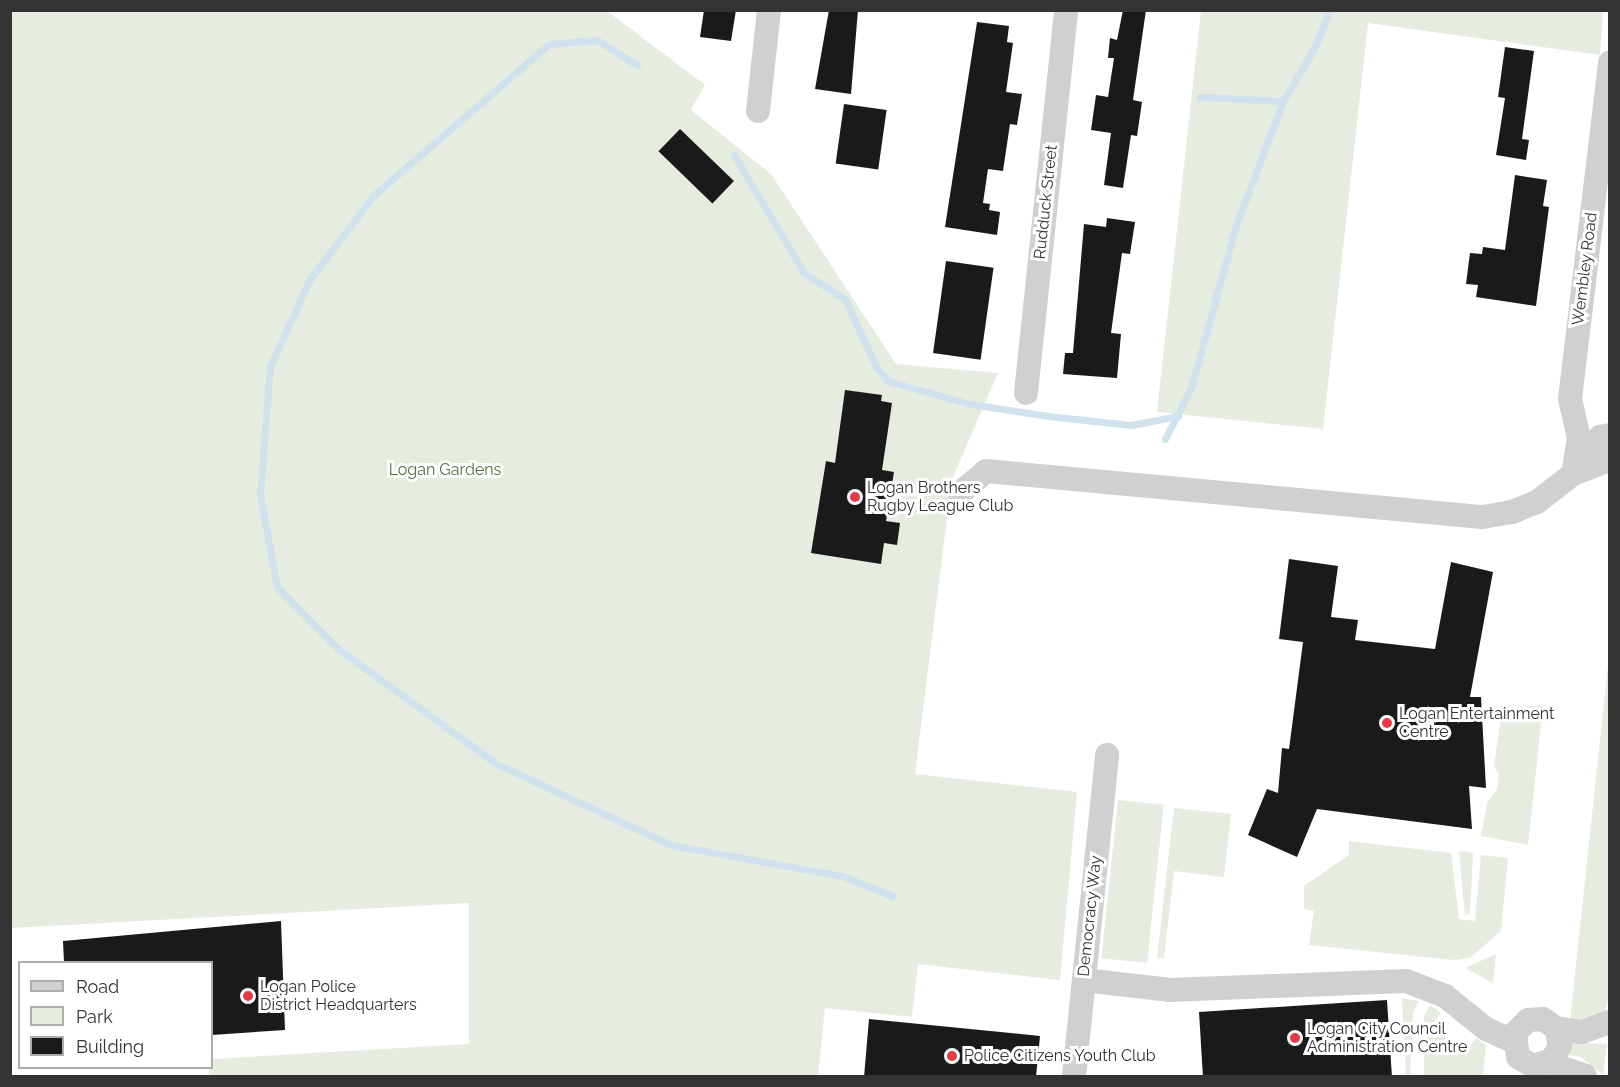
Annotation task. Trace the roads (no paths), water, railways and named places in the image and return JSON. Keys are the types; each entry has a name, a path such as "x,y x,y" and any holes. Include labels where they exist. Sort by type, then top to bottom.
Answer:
{"street":[{"path":"758,111 769,10"},
{"name":"Rudduck Street","path":"1026,393 1066,10"},
{"name":"Wembley Road","path":"1596,468 1579,438 1570,399 1610,62"},
{"path":"960,493 986,471 1483,517 1512,512 1537,502 1596,468 1606,434"},
{"name":"Democracy Way","path":"1074,1077 1107,755"},
{"path":"1084,980 1170,990 1406,981 1445,996 1486,1029 1513,1041"},
{"path":"1585,1077 1548,1064 1525,1063 1518,1057 1513,1041 1521,1025 1528,1020 1543,1019 1556,1028 1582,1032 1610,1022"},
{"path":"1548,1064 1560,1046 1556,1028"}],"waterway":[{"path":"1165,439 1192,385 1236,225 1283,101 1316,45 1329,10"},
{"path":"637,65 597,40 549,44 373,196 310,279 270,366 260,495 277,587 337,648 495,763 671,845 842,876 892,896"},
{"path":"1200,97 1283,101"},
{"path":"734,155 804,273 845,299 876,367 888,381 970,404 1048,416 1131,425 1178,416"}],"place":[{"name":"Logan Brothers Rugby League Club","path":"855,497"},
{"name":"Logan Entertainment Centre","path":"1387,723"},
{"name":"Logan Police District Headquarters","path":"248,996"},
{"name":"Logan City Council Administration Centre","path":"1295,1038"},
{"name":"Police Citizens Youth Club","path":"952,1056"}],"park label":[{"name":"Logan Gardens","path":"445,470"}]}
